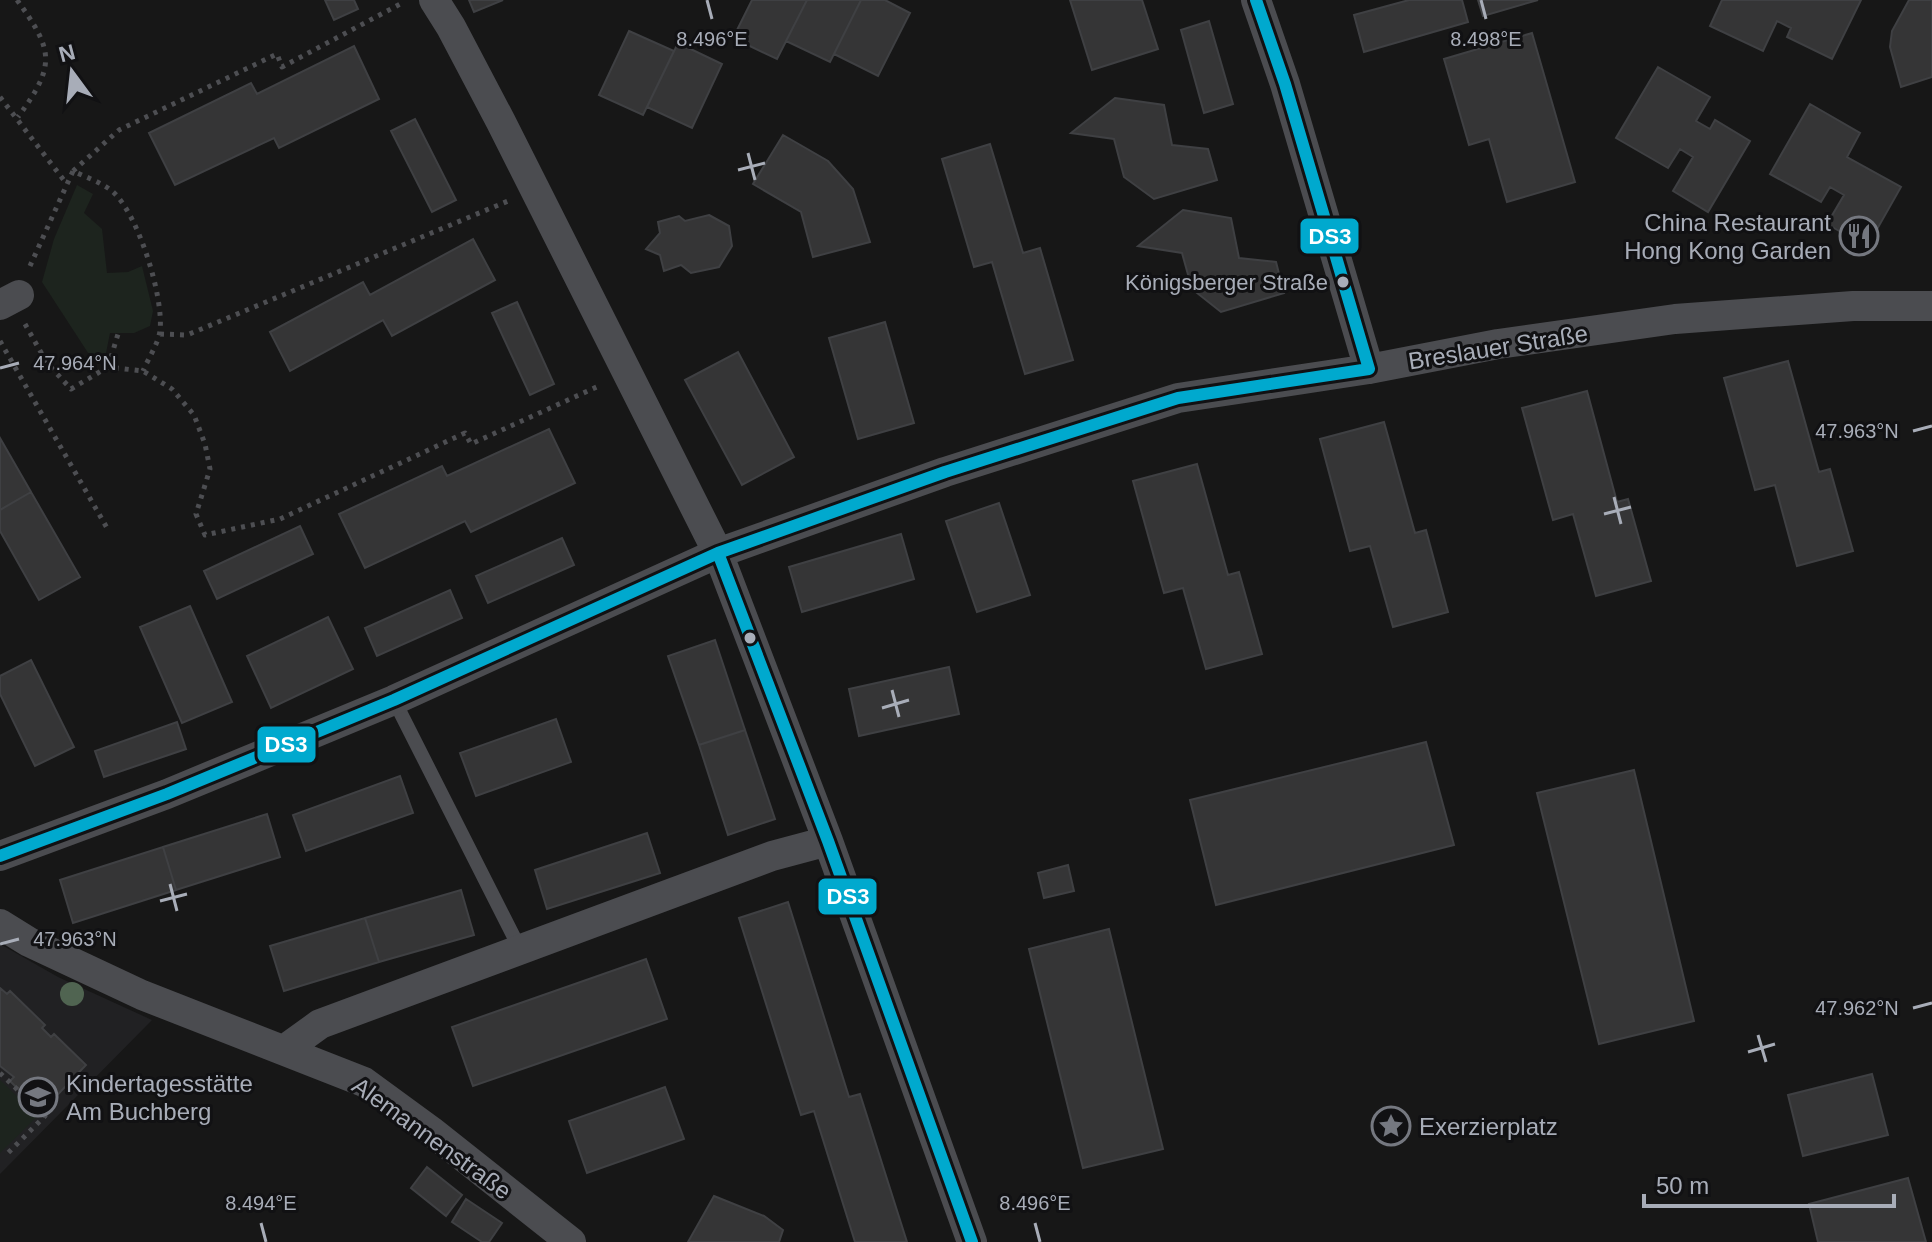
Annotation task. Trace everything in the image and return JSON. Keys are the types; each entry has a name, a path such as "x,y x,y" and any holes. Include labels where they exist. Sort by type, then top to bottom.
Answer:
{"street":[{"path":"434,0 535,190 718,553 828,841 972,1242"},
{"path":"1256,0 1285,84 1369,369"},
{"name":"Breslauer Straße","path":"0,856 167,794 394,700 718,553 945,472 1178,398 1369,369 1498,344 1675,319 1853,306 1932,306"},
{"path":"284,1050 320,1024 772,856 828,841"},
{"name":"Alemannenstraße","path":"0,924 29,942 142,995 364,1082 571,1242"}],"lane":[{"path":"394,700 520,949"}],"path":[{"path":"17,0 39,31 47,62 35,94 18,117"},
{"path":"408,0 282,67 277,54 119,130 73,171 10,300 47,363 71,389 108,367 143,371 172,389 194,415 210,469 196,514 205,535 280,519 465,433 471,444 627,373"},
{"path":"0,97 67,184"},
{"path":"73,171 113,192 129,215 155,278 160,334 143,371"},
{"path":"160,334 187,335 535,190"},
{"path":"108,367 118,334"},
{"path":"0,341 107,528"},
{"path":"0,1073 45,1116 6,1155"}],"shaded area":[{"path":"77,185 93,194 84,213 102,229 107,273 128,272 142,266 153,311 150,326 134,333 110,333 105,358 94,362 42,282 54,239"},
{"name":"Kindertagesstätte Am Buchberg","path":"0,944 58,977 152,1020 0,1174"},
{"path":"0,1080 38,1116 0,1153"}],"building":[{"path":"325,0 354,0 358,9 334,20"},
{"path":"469,0 503,0 474,12"},
{"path":"752,0 807,0 777,59 733,38"},
{"path":"807,0 861,0 830,62 786,41"},
{"path":"861,0 885,0 910,13 878,76 834,54"},
{"path":"1070,0 1142,0 1158,49 1092,70"},
{"path":"1409,0 1462,0 1468,22 1364,52 1354,15"},
{"path":"1478,0 1538,0 1483,16"},
{"path":"1722,0 1861,0 1832,59 1787,37 1791,28 1777,21 1763,51 1710,26"},
{"path":"1909,0 1932,0 1932,77 1901,87 1890,47 1892,31"},
{"path":"1209,21 1233,104 1204,113 1181,30"},
{"path":"629,31 674,51 643,115 599,95"},
{"path":"1532,33 1575,182 1507,202 1489,139 1469,145 1444,59"},
{"path":"678,43 722,64 692,128 647,107"},
{"path":"354,46 379,99 279,148 274,138 175,185 149,133 251,83 257,94"},
{"path":"1658,67 1710,97 1696,121 1710,129 1715,120 1750,141 1708,212 1673,191 1693,157 1680,149 1668,168 1616,138"},
{"path":"1115,98 1164,105 1172,145 1208,149 1217,180 1154,199 1124,177 1114,139 1071,133"},
{"path":"1810,104 1860,133 1847,157 1901,187 1867,247 1827,224 1844,195 1830,187 1821,202 1770,174"},
{"path":"415,119 456,200 432,212 391,131"},
{"path":"783,135 828,161 853,189 870,242 813,257 801,212 753,184"},
{"path":"990,144 1023,253 1040,248 1073,360 1025,374 992,262 974,267 942,159"},
{"path":"1183,210 1231,218 1239,258 1276,262 1284,293 1221,312 1192,289 1182,253 1138,246"},
{"path":"709,215 729,226 732,246 719,267 691,273 681,265 664,271 660,255 646,249 660,233 658,222 679,216 685,221"},
{"path":"473,239 495,280 392,336 383,320 290,371 270,332 363,282 370,295"},
{"path":"517,302 554,384 530,395 492,313"},
{"path":"885,322 914,423 858,439 829,338"},
{"path":"738,352 794,457 742,485 685,380"},
{"path":"1788,361 1819,472 1830,469 1853,551 1797,566 1775,485 1755,490 1724,378"},
{"path":"1587,391 1617,502 1628,499 1651,581 1596,596 1573,514 1553,520 1522,408"},
{"path":"1384,422 1415,533 1426,530 1448,612 1393,627 1370,546 1350,551 1320,439"},
{"path":"549,429 575,483 471,532 465,521 365,568 339,514 442,466 447,476"},
{"path":"0,438 31,492 0,510"},
{"path":"1197,464 1228,575 1239,572 1262,654 1206,669 1183,588 1164,593 1133,481"},
{"path":"31,492 80,577 39,600 0,531 0,510"},
{"path":"999,503 1030,595 977,612 946,521"},
{"path":"300,526 313,554 217,599 204,571"},
{"path":"901,534 914,579 802,612 789,567"},
{"path":"562,538 574,565 488,603 476,576"},
{"path":"450,590 462,618 377,656 365,628"},
{"path":"190,606 232,702 182,723 140,627"},
{"path":"328,617 353,669 271,708 247,656"},
{"path":"715,640 745,730 699,745 668,656"},
{"path":"31,660 74,747 35,766 0,694 0,676"},
{"path":"949,667 959,714 859,736 849,689"},
{"path":"556,719 571,762 476,796 460,753"},
{"path":"177,722 186,749 104,777 95,751"},
{"path":"745,730 775,819 728,835 699,745"},
{"path":"1426,742 1454,845 1216,905 1190,800"},
{"path":"1634,770 1694,1021 1599,1044 1537,793"},
{"path":"400,776 413,813 306,851 293,815"},
{"path":"267,814 280,857 176,890 163,847"},
{"path":"647,833 660,873 547,909 535,870"},
{"path":"163,847 176,890 73,923 60,880"},
{"path":"1068,865 1074,891 1044,898 1038,873"},
{"path":"461,890 474,935 379,962 365,918"},
{"path":"788,902 849,1097 860,1094 907,1242 855,1242 814,1111 801,1115 739,918"},
{"path":"365,918 379,962 284,991 270,946"},
{"path":"1109,929 1163,1149 1083,1168 1029,949"},
{"path":"646,959 667,1019 473,1086 452,1027"},
{"path":"0,988 7,994 10,991 45,1025 42,1028 51,1037 54,1034 86,1065 41,1112 10,1081 14,1077 0,1066"},
{"path":"1872,1074 1888,1135 1803,1156 1788,1095"},
{"path":"665,1087 684,1139 587,1173 569,1121"},
{"path":"427,1167 462,1195 446,1216 411,1188"},
{"path":"1908,1178 1926,1242 1818,1242 1809,1204"},
{"path":"714,1196 764,1216 783,1230 779,1242 688,1242"},
{"path":"466,1199 502,1223 489,1242 482,1242 452,1222"}],"transit line":[{"name":"DS3","path":"0,856 167,794 394,700 718,553 945,472 1178,398 1369,369 1285,84 1256,0"},
{"name":"DS3","path":"718,553 828,841 972,1242"}],"place":[{"name":"China Restaurant Hong Kong Garden","path":"1859,236"},
{"name":"Königsberger Straße","path":"1343,282"},
{"name":"Kindertagesstätte Am Buchberg","path":"38,1097"},
{"name":"Exerzierplatz","path":"1391,1126"}]}
